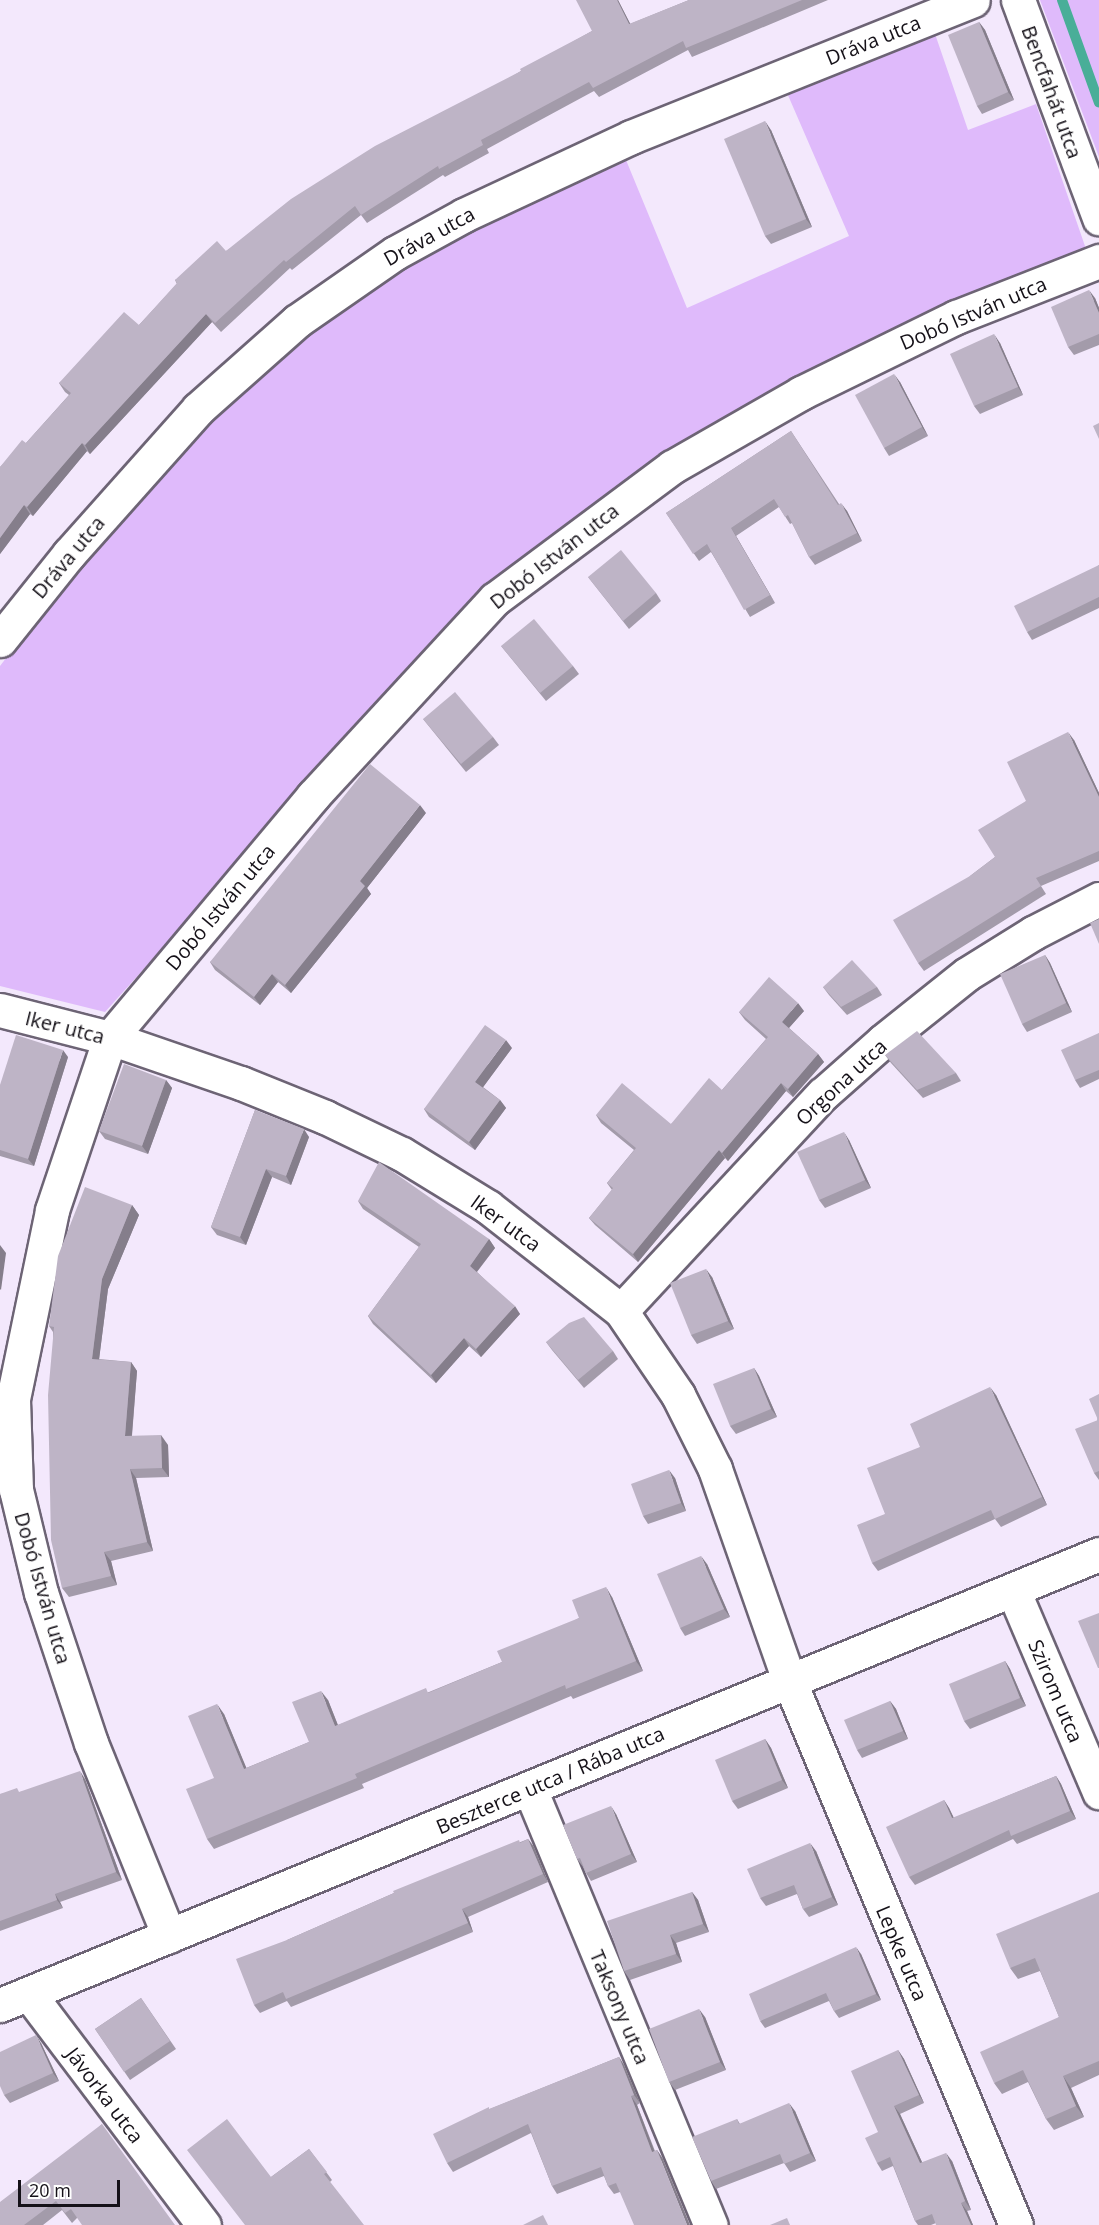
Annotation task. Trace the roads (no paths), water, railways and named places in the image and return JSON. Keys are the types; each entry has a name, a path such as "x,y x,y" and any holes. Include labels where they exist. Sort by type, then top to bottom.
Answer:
{"street":[{"name":"Dráva utca","path":"0,640 69,554 198,409 297,321 395,253 464,215 631,137 973,0"},
{"name":"Bencfahát utca","path":"1018,0 1099,218"},
{"name":"Dobó István utca","path":"169,1936 91,1743 41,1593 16,1490 7,1402 52,1210 110,1038 313,796 495,598 672,467 801,393 956,317 1099,261"},
{"name":"Orgona utca","path":"621,1311 823,1094 875,1049 967,974 1033,933 1099,899"},
{"name":"Iker utca","path":"0,1010 110,1038 241,1083 325,1117 402,1154 489,1207 621,1311 678,1395 715,1468 789,1680"},
{"name":"Beszterce utca / Rába utca","path":"14,1999 1099,1554"},
{"name":"Szirom utca","path":"1013,1590 1099,1791"},
{"name":"Lepke utca","path":"789,1680 1016,2225"},
{"name":"Taksony utca","path":"530,1789 711,2225"},
{"name":"Jávorka utca","path":"14,1999 204,2225"}],"waterway":[{"path":"1062,0 1099,103"}]}
